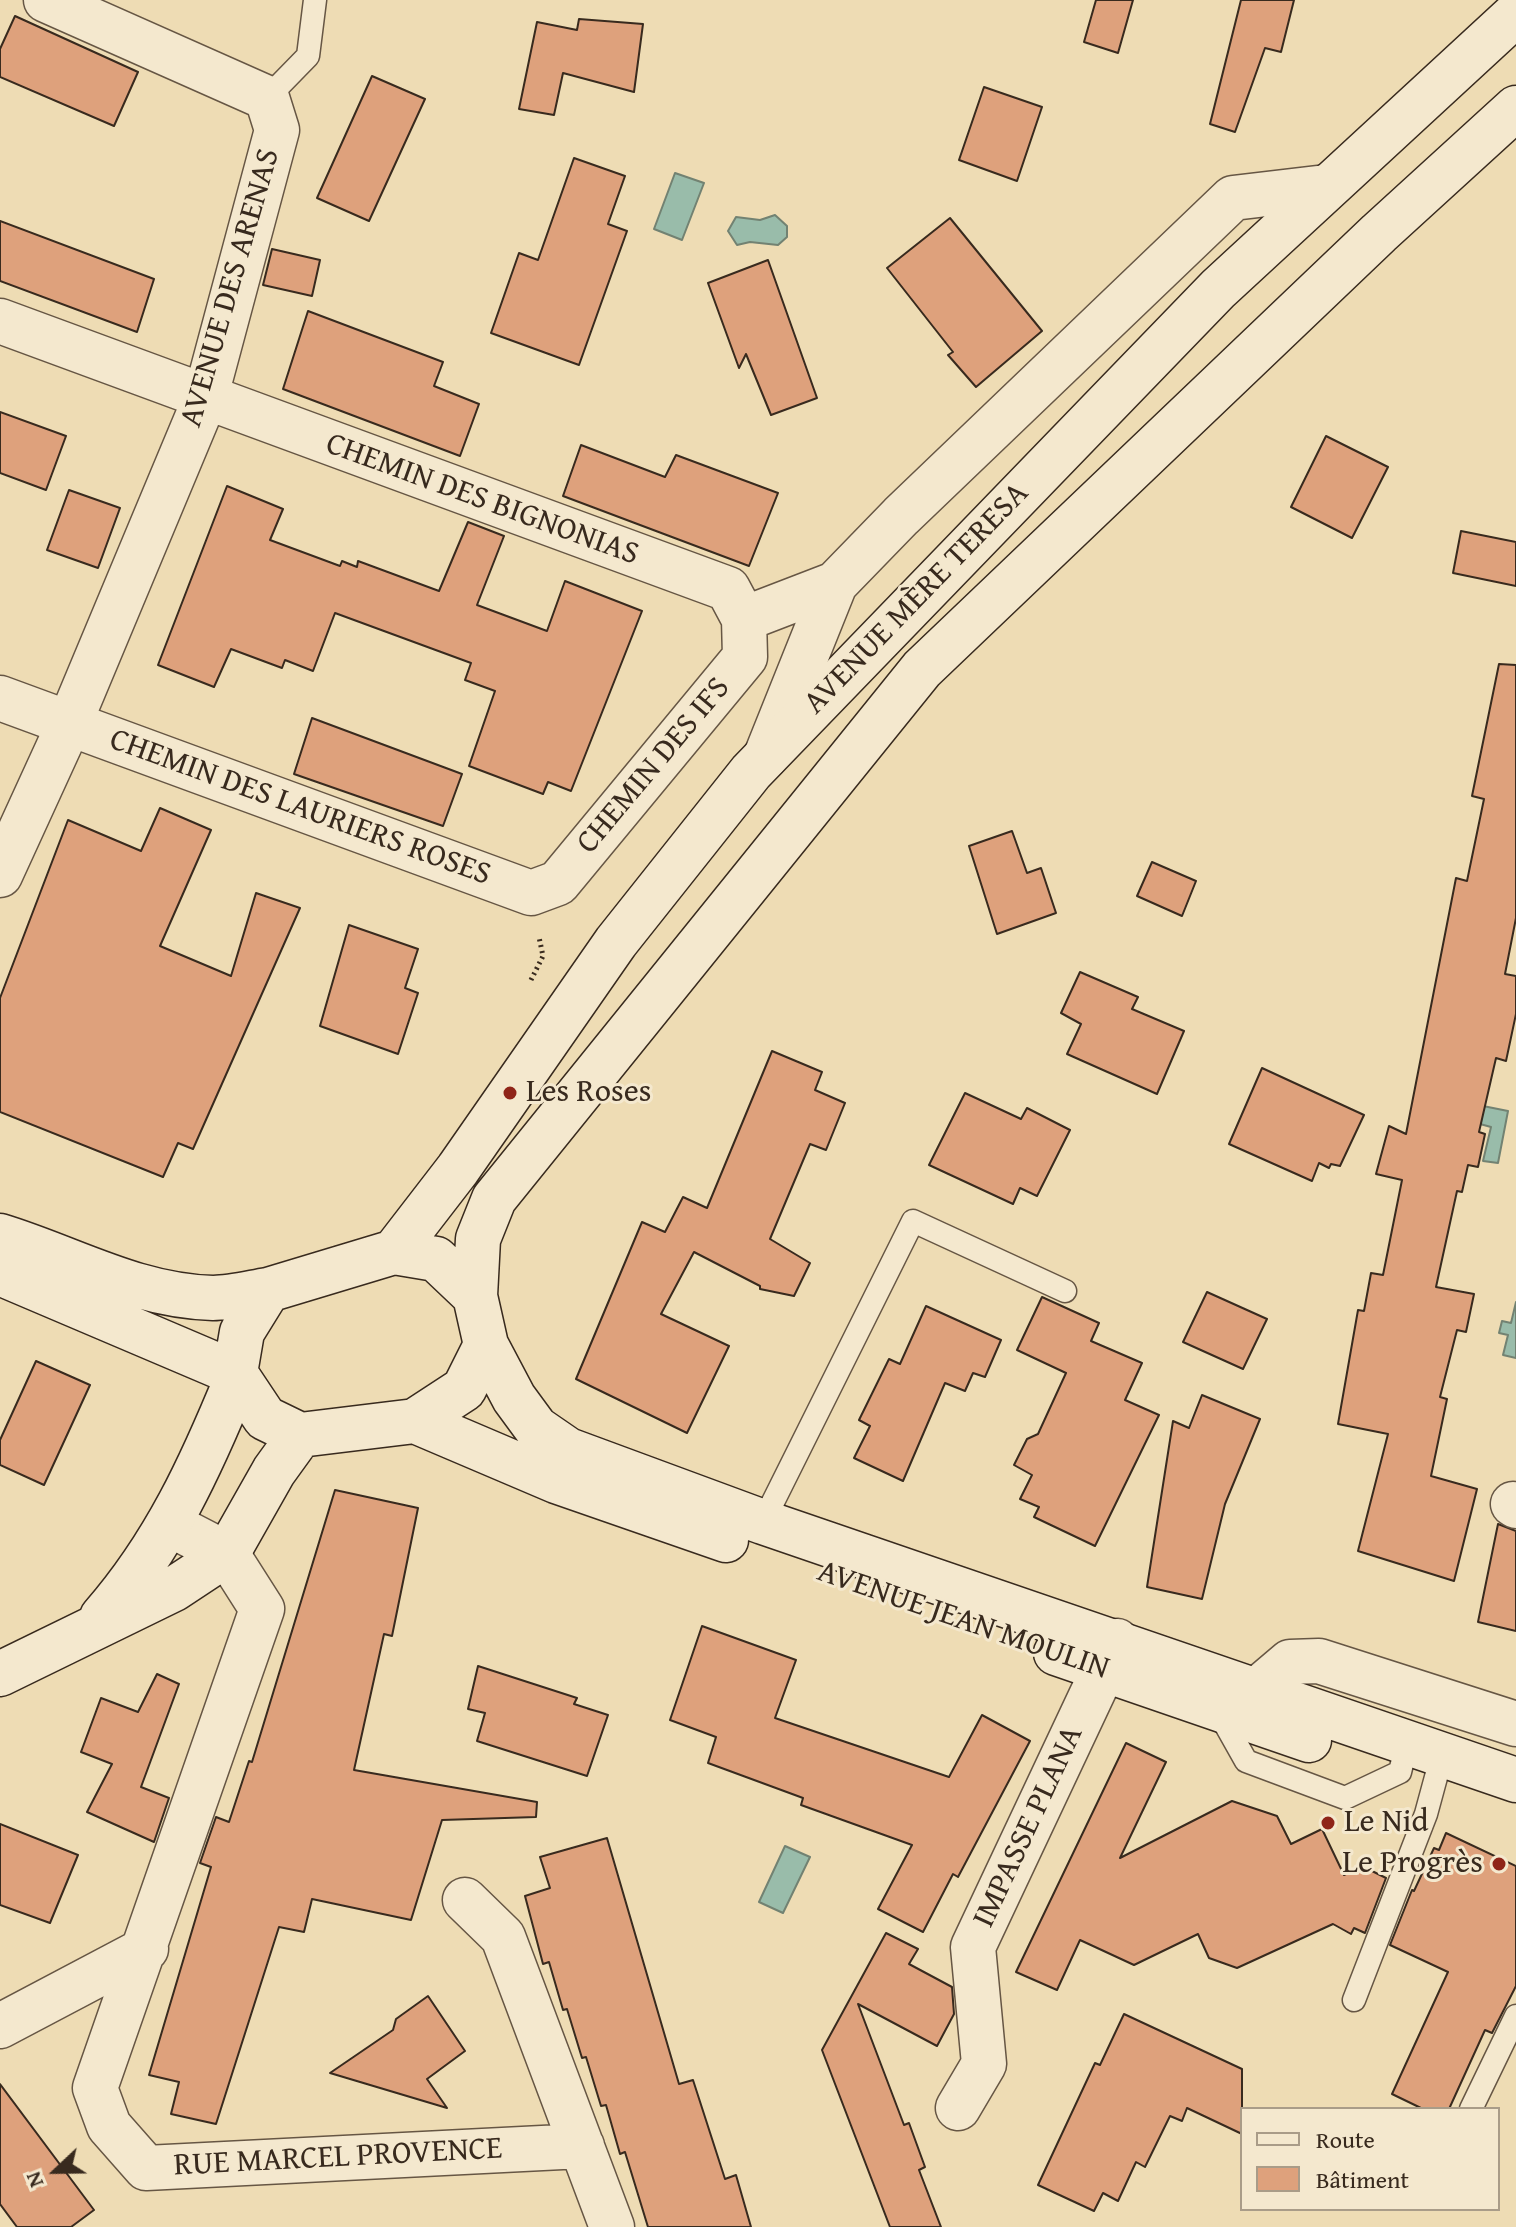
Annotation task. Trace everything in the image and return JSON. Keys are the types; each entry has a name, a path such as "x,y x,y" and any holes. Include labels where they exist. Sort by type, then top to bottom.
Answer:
{"street":[{"path":"46,0 267,98"},
{"name":"AVENUE MÈRE TERESA","path":"394,1252 458,1169 616,942 766,756 1218,289 1516,14"},
{"name":"AVENUE DES ARENAS","path":"0,875 70,722 205,399 277,130 267,98"},
{"name":"AVENUE MÈRE TERESA","path":"475,1296 478,1239 494,1199 922,669 1379,233 1516,108"},
{"path":"744,619 835,584 1233,198 1326,187"},
{"path":"0,321 205,399"},
{"name":"CHEMIN DES BIGNONIAS","path":"205,399 728,589 744,619"},
{"path":"766,756 835,584"},
{"name":"CHEMIN DES IFS","path":"531,893 558,883 745,657 744,619"},
{"path":"0,698 70,722"},
{"name":"CHEMIN DES LAURIERS ROSES","path":"70,722 531,893"},
{"path":"0,1236 120,1282 164,1292 215,1298 268,1290 394,1252 436,1259 475,1296 486,1345 464,1389 415,1421 300,1435 265,1418 236,1376 0,1273"},
{"path":"92,1628 130,1585 171,1525 236,1376 242,1332 268,1290"},
{"name":"AVENUE JEAN MOULIN","path":"486,1345 514,1398 536,1428 568,1450 1110,1655 1216,1709 1421,1763 1516,1780"},
{"name":"AVENUE JEAN MOULIN","path":"415,1421 556,1481 1110,1655 1257,1690 1421,1763 1516,1811"},
{"path":"0,1674 174,1589 227,1554 274,1471 300,1435"},
{"path":"171,1525 227,1554"},
{"name":"RUE MARCEL PROVENCE","path":"227,1554 262,1609 95,2088 109,2126 146,2168 582,2146"},
{"name":"IMPASSE PLANA","path":"958,2108 984,2064 973,1947 1110,1655"},
{"path":"1257,1690 1290,1662 1319,1661 1516,1724"},
{"path":"465,1900 503,1937 612,2227"},
{"path":"0,2026 146,1949"}],"lane":[{"path":"267,98 308,56 315,0"},
{"path":"763,1522 913,1221 1065,1291"},
{"path":"1354,2000 1426,1814 1421,1763"},
{"path":"1472,2107 1516,2016"}],"shaded area":[{"path":"675,173 704,183 682,240 654,229"},
{"path":"775,215 787,226 787,237 778,245 750,242 737,245 728,231 736,217 760,220"},
{"path":"1483,1106 1508,1111 1498,1163 1483,1161 1491,1127 1480,1124"},
{"path":"1516,1302 1516,1358 1503,1355 1508,1335 1499,1333 1502,1321 1511,1323"},
{"path":"785,1846 810,1857 783,1913 759,1902"}],"building":[{"path":"1096,0 1133,0 1118,53 1084,42"},
{"path":"1241,0 1294,0 1281,52 1265,48 1235,132 1210,124"},
{"path":"15,16 138,72 114,126 0,77 0,49"},
{"path":"579,19 643,24 634,92 563,73 554,115 519,109 537,22 577,30"},
{"path":"372,76 425,99 369,221 317,198"},
{"path":"984,87 1042,107 1017,181 959,160"},
{"path":"574,158 625,176 608,224 627,231 579,365 491,333 519,253 538,260"},
{"path":"950,218 1042,331 976,387 948,355 953,352 887,268"},
{"path":"0,221 154,279 137,332 0,281"},
{"path":"272,249 320,260 312,296 263,285"},
{"path":"768,260 817,398 771,415 746,354 739,368 708,283"},
{"path":"308,311 443,362 434,386 479,404 460,456 283,389"},
{"path":"0,412 66,436 46,490 0,473"},
{"path":"1326,436 1388,467 1352,538 1291,507"},
{"path":"581,445 665,477 676,455 778,493 749,566 563,496"},
{"path":"227,486 283,509 270,540 340,566 342,561 357,567 358,561 439,591 468,522 504,536 477,605 547,631 565,581 642,611 571,791 548,782 543,794 469,766 495,691 465,680 471,663 335,613 313,671 285,660 282,668 231,649 214,687 158,665"},
{"path":"69,490 120,508 98,568 47,550"},
{"path":"1461,531 1516,542 1516,586 1453,573"},
{"path":"1499,664 1516,665 1516,918 1505,974 1516,976 1516,1014 1506,1061 1496,1058 1479,1132 1485,1134 1478,1167 1468,1165 1462,1192 1457,1191 1436,1287 1474,1294 1466,1332 1457,1330 1440,1397 1447,1399 1431,1476 1477,1489 1454,1581 1358,1551 1388,1434 1338,1424 1358,1310 1364,1311 1371,1273 1383,1275 1402,1180 1376,1174 1389,1126 1406,1134 1456,878 1467,881 1484,799 1472,796"},
{"path":"312,718 462,774 443,826 294,774"},
{"path":"160,808 211,830 160,946 231,976 256,893 300,908 193,1149 178,1143 163,1177 0,1112 0,998 68,820 141,851"},
{"path":"1012,831 1027,873 1041,868 1056,913 997,934 969,846"},
{"path":"1152,862 1196,881 1182,916 1137,896"},
{"path":"349,925 418,949 405,988 418,993 398,1054 320,1026"},
{"path":"1080,972 1138,997 1132,1009 1184,1031 1157,1094 1067,1054 1081,1024 1061,1013"},
{"path":"772,1051 822,1072 815,1090 845,1103 826,1150 810,1144 770,1239 810,1263 794,1296 760,1289 760,1286 694,1252 661,1314 729,1346 687,1433 576,1379 642,1222 665,1232 683,1197 707,1208"},
{"path":"1262,1068 1364,1115 1340,1166 1331,1164 1329,1168 1319,1163 1312,1181 1229,1144"},
{"path":"965,1093 1021,1119 1027,1108 1070,1130 1037,1196 1020,1188 1013,1204 929,1165"},
{"path":"1207,1292 1267,1319 1243,1369 1183,1342"},
{"path":"1042,1297 1099,1323 1091,1341 1142,1363 1125,1400 1159,1415 1095,1546 1034,1517 1039,1507 1020,1499 1032,1475 1014,1465 1027,1439 1038,1434 1066,1373 1017,1350"},
{"path":"926,1306 1001,1340 985,1377 973,1373 965,1391 945,1383 903,1481 854,1458 870,1426 859,1420 889,1359 900,1364"},
{"path":"36,1361 90,1385 44,1485 0,1465 0,1440"},
{"path":"1202,1395 1260,1419 1225,1504 1202,1599 1147,1587 1173,1421 1189,1428"},
{"path":"335,1490 418,1508 392,1636 384,1634 354,1770 537,1802 536,1817 442,1820 411,1920 312,1899 304,1932 279,1927 216,2124 171,2114 179,2082 149,2075 211,1867 200,1863 216,1817 229,1822 249,1761 252,1762"},
{"path":"1498,1524 1516,1531 1516,1631 1478,1622"},
{"path":"702,1626 796,1660 775,1718 949,1777 982,1715 1030,1741 958,1877 953,1874 923,1932 878,1909 912,1845 801,1805 803,1798 708,1763 716,1737 670,1720"},
{"path":"478,1666 577,1698 574,1704 608,1715 587,1776 477,1741 485,1713 468,1709"},
{"path":"157,1674 179,1684 141,1787 169,1798 154,1842 87,1812 112,1764 81,1752 101,1698 138,1712"},
{"path":"1126,1743 1166,1762 1120,1858 1232,1801 1277,1816 1291,1844 1322,1829 1344,1875 1362,1866 1386,1878 1365,1933 1354,1928 1351,1934 1333,1924 1237,1968 1209,1958 1198,1934 1134,1965 1080,1940 1057,1990 1016,1972"},
{"path":"0,1824 78,1855 50,1923 0,1905"},
{"path":"1446,1833 1516,1866 1516,1986 1492,2033 1485,2030 1450,2107 1419,2107 1392,2094 1448,1972 1390,1945 1412,1890 1434,1848 1439,1850"},
{"path":"607,1838 679,2084 693,2080 725,2179 736,2175 751,2227 648,2227 625,2152 620,2154 606,2105 601,2106 567,2009 563,2010 549,1962 543,1964 525,1896 550,1888 540,1857"},
{"path":"886,1933 918,1949 909,1964 952,1987 954,2014 937,2046 858,2004 904,2125 909,2123 925,2167 919,2170 941,2227 890,2227 822,2050"},
{"path":"428,1996 465,2051 427,2079 447,2108 330,2073 393,2030 396,2019"},
{"path":"1124,2014 1242,2069 1240,2133 1187,2108 1182,2121 1170,2116 1145,2167 1136,2162 1118,2201 1103,2193 1094,2211 1038,2185 1095,2063 1100,2065"},
{"path":"0,2084 94,2210 71,2227 17,2227 0,2204"}],"place":[{"name":"Les Roses","path":"510,1093"},
{"name":"Le Nid","path":"1328,1823"},
{"name":"Le Progrès","path":"1499,1864"}]}
